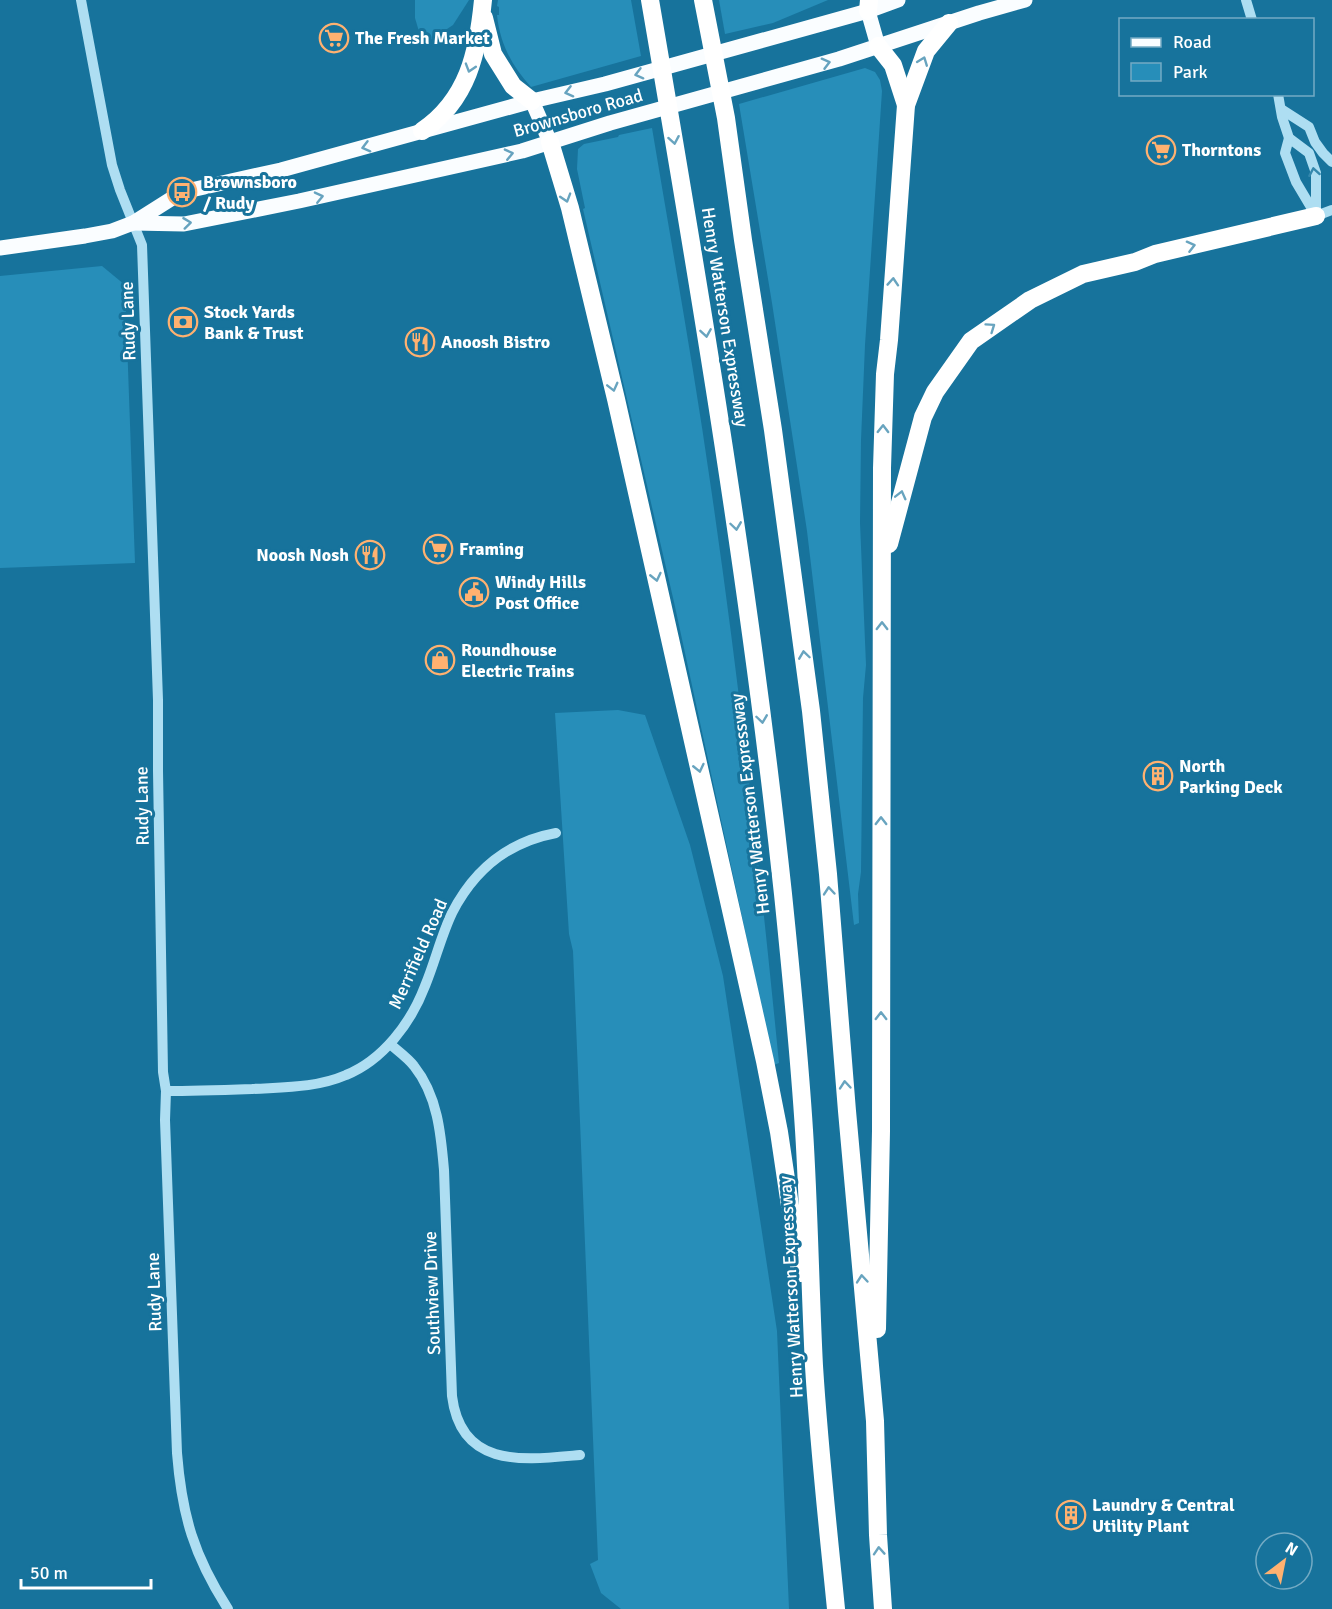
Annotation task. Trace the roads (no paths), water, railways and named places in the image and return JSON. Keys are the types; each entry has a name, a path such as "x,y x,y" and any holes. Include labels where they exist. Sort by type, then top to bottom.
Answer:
{"highway":[{"name":"Henry Watterson Expressway","path":"650,0 734,507 784,897 804,1127 814,1367 836,1609"},
{"name":"Henry Watterson Expressway","path":"703,0 726,118 773,430 811,711 829,886 875,1421 878,1535 883,1609"},
{"path":"482,5 493,54 513,86 532,101"},
{"path":"422,131 443,114 464,84 474,52 482,5"},
{"path":"875,1421 881,1131 882,572 885,374 906,105 926,51 949,23"},
{"path":"878,46 893,65 906,105"},
{"path":"550,142 570,208 616,399 765,1061 781,1141 814,1367"},
{"path":"882,572 923,417 935,392 971,341 1030,300 1083,274 1324,213"}],"main road":[{"name":"Brownsboro Road","path":"0,248 112,231 133,223 182,192 281,170 532,101 605,84 767,39 869,5 898,0"},
{"name":"Brownsboro Road","path":"133,223 184,224 522,151 610,123 839,59 1025,0"},
{"path":"869,5 878,46"},
{"path":"532,101 550,142"}],"street":[{"name":"Rudy Lane","path":"81,0 112,165 142,244 158,700 162,1048 166,1091 165,1143 179,1480 184,1513 196,1549 212,1584 228,1609"},
{"path":"1246,0 1251,18"},
{"path":"1278,96 1289,138 1285,153 1296,182 1324,213"},
{"path":"1281,109 1310,127 1315,142 1332,162"},
{"path":"1289,138 1309,153 1316,173 1324,213"},
{"name":"Merrifield Road","path":"166,1091 302,1087 328,1082 357,1070 390,1044 412,1013 424,989 452,914 470,883 492,861 515,846 538,836 556,833"},
{"name":"Southview Drive","path":"390,1044 414,1066 428,1089 434,1103 440,1133 444,1170 452,1396 460,1426 480,1447 499,1456 517,1459 580,1455"}],"place":[{"name":"The Fresh Market","path":"334,38"},
{"name":"Thorntons","path":"1161,150"},
{"name":"Brownsboro / Rudy","path":"182,192"},
{"name":"Stock Yards Bank & Trust","path":"183,322"},
{"name":"Anoosh Bistro","path":"420,342"},
{"name":"Framing","path":"438,549"},
{"name":"Noosh Nosh","path":"370,555"},
{"name":"Windy Hills Post Office","path":"474,592"},
{"name":"Roundhouse Electric Trains","path":"440,660"},
{"name":"North Parking Deck","path":"1158,776"},
{"name":"Laundry & Central Utility Plant","path":"1071,1515"}]}
